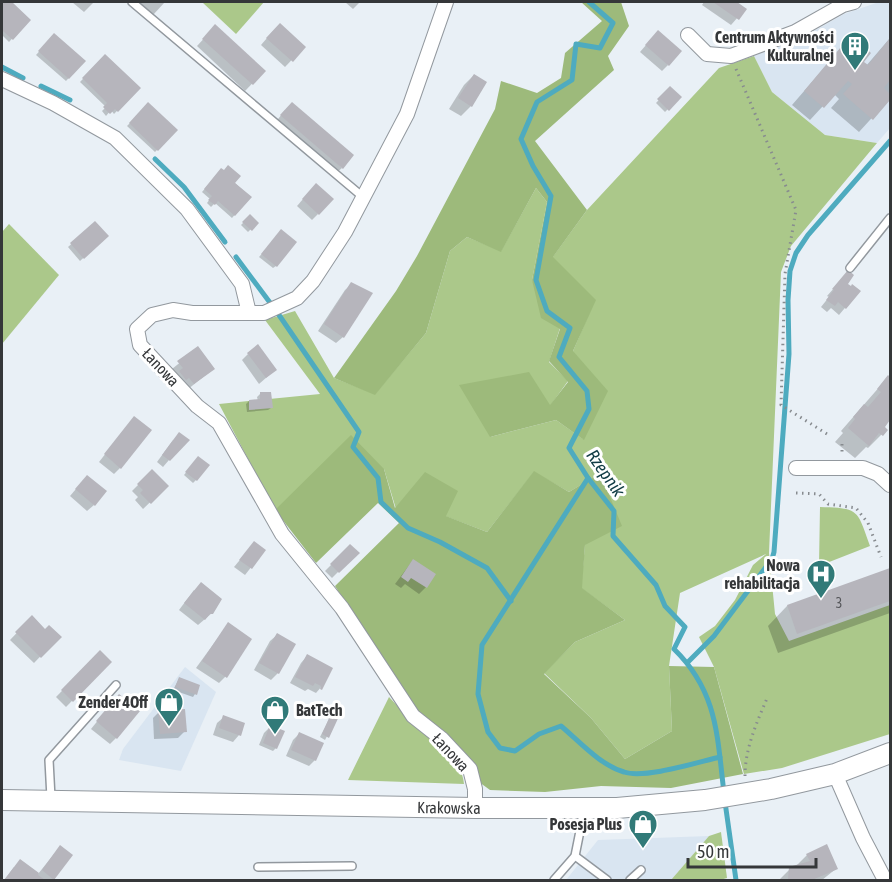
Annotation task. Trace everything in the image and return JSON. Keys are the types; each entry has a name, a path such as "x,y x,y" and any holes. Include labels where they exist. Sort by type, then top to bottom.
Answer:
{"main road":[{"name":"Krakowska","path":"2,800 476,808 647,806 705,800 835,774 891,753"}],"street":[{"name":"Łanowa","path":"446,2 407,114 345,232 312,281 297,298 264,313 192,313 173,310 152,315 137,329 140,345 197,406 219,423 282,534 342,608 413,716 442,739 470,769 475,789 476,808"},
{"path":"688,35 707,54 731,56 795,32 843,5 854,2"},
{"path":"2,79 53,103 115,138 187,209 242,284 249,313"},
{"path":"796,468 863,468 878,474 891,485"},
{"path":"835,774 863,838 885,880"}],"lane":[{"path":"132,2 363,197"},
{"path":"850,268 891,218"},
{"path":"51,801 50,760 116,685"},
{"path":"554,880 575,856 584,808"},
{"path":"575,856 607,880"},
{"path":"258,867 352,866"},
{"path":"630,880 641,870"}],"path":[{"path":"731,56 796,210 785,274 781,405 827,434"},
{"path":"796,493 819,494 828,504 856,508 868,523 881,557"},
{"path":"745,793 745,764 753,730 768,696"}],"shaded area":[{"path":"879,2 890,2 890,128 877,143 825,135 772,92 754,56 800,39 844,14"},
{"path":"185,667 216,692 181,771 119,760 123,749"},
{"name":"Posesja Plus","path":"709,836 671,880 566,880 598,840"}],"green space":[{"path":"202,2 264,2 236,34"},
{"path":"581,2 621,2 629,26 608,56 614,70 535,141 587,210 553,257 596,300 573,351 608,391 584,440 556,420 490,437 459,385 529,372 550,405 568,382 549,361 560,329 541,318 532,280 547,202 536,188 501,252 467,237 450,251 426,333 375,395 334,378 396,291 417,256 495,109 501,81 537,93 561,78 565,53 602,21"},
{"path":"754,56 772,92 825,135 877,143 791,246 781,272 769,553 775,614 789,641 890,605 890,734 782,768 744,774 714,667 699,637 715,626 735,600 753,565 766,554 680,593 669,666 672,731 625,759 591,718 544,673 575,642 625,620 581,588 585,545 599,474 569,492 534,472 487,532 445,516 396,509 384,469 275,510 219,404 320,394 265,320 295,311 334,378 375,394 426,333 450,251 467,237 501,251 536,188 547,202 532,280 560,328 549,362 568,381 550,406 490,437 556,420 583,439 573,351 595,300 552,258 587,210 719,68"},
{"path":"9,224 59,275 2,344 2,232"},
{"path":"351,435 384,469 395,508 425,472 458,491 446,516 487,532 534,471 569,492 600,473 622,526 585,545 582,588 625,620 575,642 544,674 591,718 625,759 672,731 669,666 714,667 743,774 671,788 601,786 545,792 490,790 479,782 465,753 415,712 335,586 399,523 378,503 316,563 275,510"},
{"path":"820,507 843,508 855,513 870,546 819,566"},
{"path":"389,697 415,725 452,758 458,766 464,784 348,780"},
{"path":"721,832 727,878 671,880 709,836"}],"building":[{"path":"2,2 12,2 31,20 13,40 2,32"},
{"path":"713,2 737,2 747,9 739,20"},
{"path":"280,23 306,47 293,62 266,38"},
{"path":"215,24 266,71 253,85 202,39"},
{"path":"658,30 682,51 669,66 645,45"},
{"path":"54,33 86,61 69,79 38,51"},
{"name":"Centrum Aktywności Kulturalnej","path":"851,35 871,53 864,62 868,65 890,38 890,80 884,88 890,94 890,100 873,120 843,94 852,84 848,81 824,108 804,91"},
{"path":"105,54 141,88 118,112 115,109 110,114 103,107 107,103 82,78"},
{"path":"474,74 487,82 472,107 458,98"},
{"path":"670,86 682,97 669,111 657,99"},
{"path":"148,102 178,130 158,151 129,123"},
{"path":"292,102 354,155 343,169 280,115"},
{"path":"228,165 241,176 235,183 252,197 235,216 218,201 215,205 208,200 212,196 204,189 221,168 224,170"},
{"path":"316,183 334,199 319,215 302,199"},
{"path":"250,214 259,223 252,231 242,222"},
{"path":"95,221 109,236 84,259 70,243"},
{"path":"281,229 297,242 277,267 261,254"},
{"path":"848,270 854,275 848,284 851,286 852,284 861,291 846,309 838,302 835,306 826,300"},
{"path":"351,282 373,293 344,338 324,324"},
{"path":"258,344 277,370 266,378 247,353"},
{"path":"198,346 215,369 194,384 189,378 186,380 179,371 183,368 177,361"},
{"path":"888,375 890,377 890,420 885,427 888,430 883,436 879,433 869,446 848,428 855,419 853,417 864,404 868,407 881,392 877,389"},
{"path":"260,392 271,392 273,408 249,410 249,400 260,399"},
{"path":"134,416 152,430 121,469 104,454"},
{"path":"179,432 190,440 170,461 162,455"},
{"path":"198,456 210,465 197,481 185,472"},
{"path":"152,469 169,486 151,504 140,493 143,490 137,484"},
{"path":"87,475 107,491 95,506 75,489"},
{"path":"254,541 266,550 252,569 239,560"},
{"path":"350,544 360,553 339,573 330,564"},
{"path":"413,559 436,574 427,588 411,578 408,582 401,577"},
{"path":"890,568 890,601 797,634 787,605"},
{"path":"201,582 222,599 213,614 205,620 184,603"},
{"path":"32,615 45,629 49,625 62,637 41,658 15,632"},
{"path":"228,622 252,639 227,678 202,661"},
{"path":"277,633 296,644 279,674 259,663"},
{"path":"100,650 112,662 73,702 61,690"},
{"path":"307,654 333,668 322,690 321,686 315,683 313,686 295,677"},
{"path":"179,677 200,685 197,695 175,687"},
{"path":"119,694 140,711 117,739 96,721"},
{"path":"329,707 341,712 329,738 322,734 330,716 326,714"},
{"path":"185,709 187,732 160,734 158,710"},
{"path":"223,715 245,723 241,736 219,728"},
{"name":"BatTech","path":"270,725 285,731 277,749 263,743"},
{"path":"299,732 324,743 316,761 291,750"},
{"path":"827,844 838,869 812,880 788,880 789,867 810,861 806,854"},
{"path":"60,845 73,855 54,880 42,870"},
{"path":"20,859 39,873 38,875 45,880 5,879"}],"waterway":[{"name":"Rzepnik","path":"589,2 613,23 600,48 576,44 572,80 537,102 521,139 533,166 551,196 536,280 547,311 570,328 559,357 587,391 589,409 569,448 588,478 614,511 613,536 656,585 665,606 685,627 674,649 688,665 707,698 717,734 724,793"},
{"path":"2,67 23,78"},
{"path":"41,86 70,100"},
{"path":"688,662 714,636 772,559 774,552 789,354 790,271 796,253 808,235 890,141"},
{"path":"155,159 184,187 225,242"},
{"path":"236,257 271,304"},
{"path":"279,315 359,432 353,447 378,478 381,502 408,528 440,542 487,568 511,601"},
{"path":"588,478 482,645 478,694 488,732 500,748 515,751 539,734 561,726 607,764 633,774 658,772 720,757"},
{"name":"Rzepnik","path":"725,802 736,880"}],"place":[{"name":"Centrum Aktywności Kulturalnej","path":"855,72"},
{"name":"Nowa rehabilitacja","path":"821,600"},
{"name":"Zender 4Off","path":"169,728"},
{"name":"BatTech","path":"275,736"},
{"name":"Posesja Plus","path":"643,850"}]}
